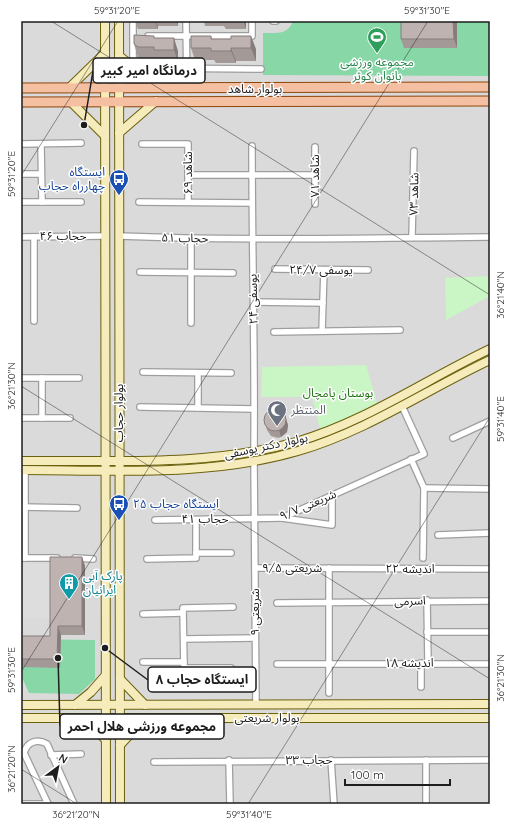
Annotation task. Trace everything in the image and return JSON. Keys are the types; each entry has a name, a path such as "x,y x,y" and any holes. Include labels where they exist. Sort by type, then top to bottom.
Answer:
{"main road":[{"name":"بولوار حجاب","path":"105,21 106,804"},
{"name":"بولوار حجاب","path":"119,21 120,804"},
{"path":"69,88 105,54"},
{"path":"119,56 160,88"},
{"name":"بولوار شاهد","path":"21,88 490,87"},
{"name":"بولوار شاهد","path":"21,102 490,101"},
{"path":"71,102 105,136"},
{"path":"119,133 156,102"},
{"name":"بولوار دکتر یوسفی","path":"21,460 179,460 215,457 254,451 296,442 337,427 384,405 457,365 490,349"},
{"name":"بولوار دکتر یوسفی","path":"23,470 179,469 254,461 298,451 340,436 402,406 490,360"},
{"path":"254,451 254,461"},
{"path":"75,705 91,692 105,676"},
{"path":"120,679 145,705"},
{"name":"بولوار شریعتی","path":"21,705 490,704"},
{"name":"بولوار شریعتی","path":"21,718 490,718"},
{"path":"84,718 105,739"},
{"path":"120,745 145,718"}],"street":[{"path":"133,21 133,58 147,68 260,69"},
{"path":"186,21 187,88"},
{"path":"133,36 252,36 252,21"},
{"path":"21,144 81,143"},
{"path":"41,144 42,202"},
{"name":"شاهد ۶۹","path":"142,144 188,144 188,202"},
{"name":"یوسفی ۲۴","path":"252,146 254,451"},
{"name":"شاهد ۷۱","path":"315,204 316,147"},
{"name":"شاهد ۷۳","path":"412,238 414,151"},
{"path":"21,174 41,174"},
{"path":"188,175 315,175"},
{"path":"21,202 81,202"},
{"path":"139,202 252,203"},
{"name":"حجاب ۴۶","path":"21,237 105,236"},
{"name":"حجاب ۵۱","path":"119,236 191,239 490,237"},
{"path":"34,237 34,321"},
{"path":"191,239 191,323"},
{"name":"یوسفی ۲۴/۷","path":"275,269 368,270"},
{"path":"322,331 324,270"},
{"path":"140,272 233,274"},
{"path":"254,302 323,303"},
{"path":"274,332 400,330"},
{"path":"143,372 231,373"},
{"path":"198,373 198,408"},
{"path":"21,378 79,378"},
{"path":"42,378 42,418"},
{"name":"شریعتی ۹/۷","path":"255,519 282,518 424,454 402,406"},
{"path":"140,407 254,409"},
{"path":"21,418 70,418"},
{"path":"453,438 490,421"},
{"path":"410,460 424,488 423,558"},
{"name":"شریعتی ۹","path":"254,461 256,705"},
{"path":"23,470 23,558 63,558"},
{"path":"424,488 490,489"},
{"path":"282,518 332,526 332,496"},
{"path":"23,507 77,508"},
{"name":"حجاب ۴۱","path":"155,520 255,519"},
{"path":"196,520 196,556"},
{"path":"438,535 490,534"},
{"path":"147,559 231,553"},
{"path":"70,558 93,558"},
{"name":"شریعتی ۹/۵","path":"255,568 329,568"},
{"path":"329,568 329,693"},
{"name":"اندیشه ۲۲","path":"329,568 490,569"},
{"path":"427,600 428,663"},
{"name":"اسرمی","path":"277,603 490,600"},
{"path":"231,668 184,668 183,608 233,607"},
{"path":"143,614 183,613"},
{"path":"427,632 490,632"},
{"path":"184,638 256,638"},
{"path":"143,662 184,662"},
{"path":"421,663 421,686"},
{"name":"اندیشه ۱۸","path":"277,664 490,664"},
{"path":"21,804 48,804 22,752 31,742 39,741 46,744 74,804"},
{"path":"51,755 81,754"},
{"path":"229,760 230,804"},
{"name":"حجاب ۳۳","path":"154,762 229,760 488,760"},
{"path":"331,760 334,804"},
{"path":"426,760 426,804"}],"shaded area":[{"path":"21,21 490,21 490,804 21,804"},
{"path":"21,564 50,564 50,618 21,618"}],"green space":[{"name":"مجموعه ورزشی بانوان کوثر","path":"293,21 490,21 490,76 263,75 263,33 277,33 285,31 291,26"},
{"path":"490,276 490,296 446,320 445,278"},
{"name":"بوستان پامچال","path":"366,365 377,403 347,419 320,429 312,397 261,397 262,367"},
{"path":"21,639 95,640 95,679 79,694 29,693 21,675"}],"building":[{"path":"401,21 453,21 454,39 401,39"},
{"path":"134,35 154,36 154,38 174,38 174,50 154,50 154,47 138,47 134,44"},
{"path":"191,36 211,36 211,39 231,39 231,36 251,36 251,48 231,48 231,51 211,51 211,48 191,48"},
{"path":"275,409 279,410 285,416 285,424 279,430 275,431 271,430 265,424 264,420 265,416 271,410"},
{"path":"50,557 82,557 82,626 58,626 57,659 21,659 21,636 50,636"}],"place":[{"name":"مجموعه ورزشی بانوان کوثر","path":"377,54"},
{"name":"درمانگاه امیر کبیر","path":"84,125"},
{"name":"ایستگاه چهارراه حجاب","path":"119,196"},
{"name":"المنتظر","path":"277,427"},
{"name":"ایستگاه حجاب ۲۵","path":"119,521"},
{"name":"پارک آبی ایرانیان","path":"69,600"},
{"name":"ایستگاه حجاب ۸","path":"105,648"},
{"name":"مجموعه ورزشی هلال احمر","path":"58,658"}]}
